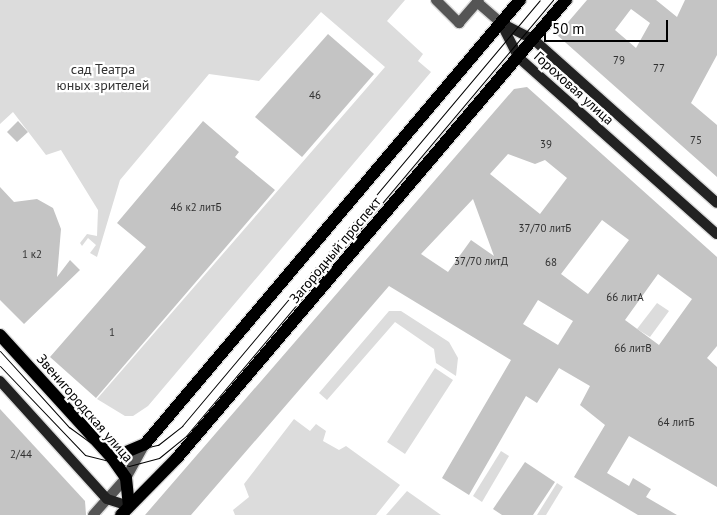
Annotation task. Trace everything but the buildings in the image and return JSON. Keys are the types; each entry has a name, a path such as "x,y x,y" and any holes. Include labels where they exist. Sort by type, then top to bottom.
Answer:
{"main road":[{"name":"Загородный проспект","path":"112,458 145,444 520,0"},
{"name":"Загородный проспект","path":"125,510 177,458 566,0"},
{"name":"Гороховая улица","path":"501,23 533,39 717,203"},
{"name":"Гороховая улица","path":"501,23 518,57 717,234"},
{"name":"Звенигородская улица","path":"0,335 112,458 126,478 125,510"},
{"path":"0,381 107,499 125,510"}],"street":[{"path":"436,0 459,23 478,1 501,23"},
{"name":"Загородный проспект","path":"93,515 126,478 145,444"}],"green space":[{"name":"сад Театра юных зрителей","path":"0,0 405,0 387,21 423,54 418,61 431,72 148,406 133,416 125,416 97,399 385,67 321,12 259,81 209,74 120,180 97,257 90,253 96,245 88,238 82,246 80,243 87,234 97,236 98,210 61,150 46,155 13,112 0,124"},
{"path":"657,303 669,311 650,337 637,329"},
{"path":"389,311 401,311 449,342 458,358 456,376 436,363 434,349 395,322 327,400 319,393"},
{"path":"435,368 453,380 405,454 387,442"},
{"path":"294,419 310,431 316,424 326,431 323,441 339,450 346,446 400,485 376,515 235,515 233,510 249,497 244,484"},
{"path":"501,451 509,456 482,502 473,496"},
{"path":"557,483 563,487 546,515 537,515"},
{"path":"407,491 441,515 386,515"}],"tram line":[{"path":"0,351 69,427 91,443 127,452 158,445 182,426 540,0"},
{"path":"0,366 85,455 129,466 159,458 186,436 553,0"}]}
